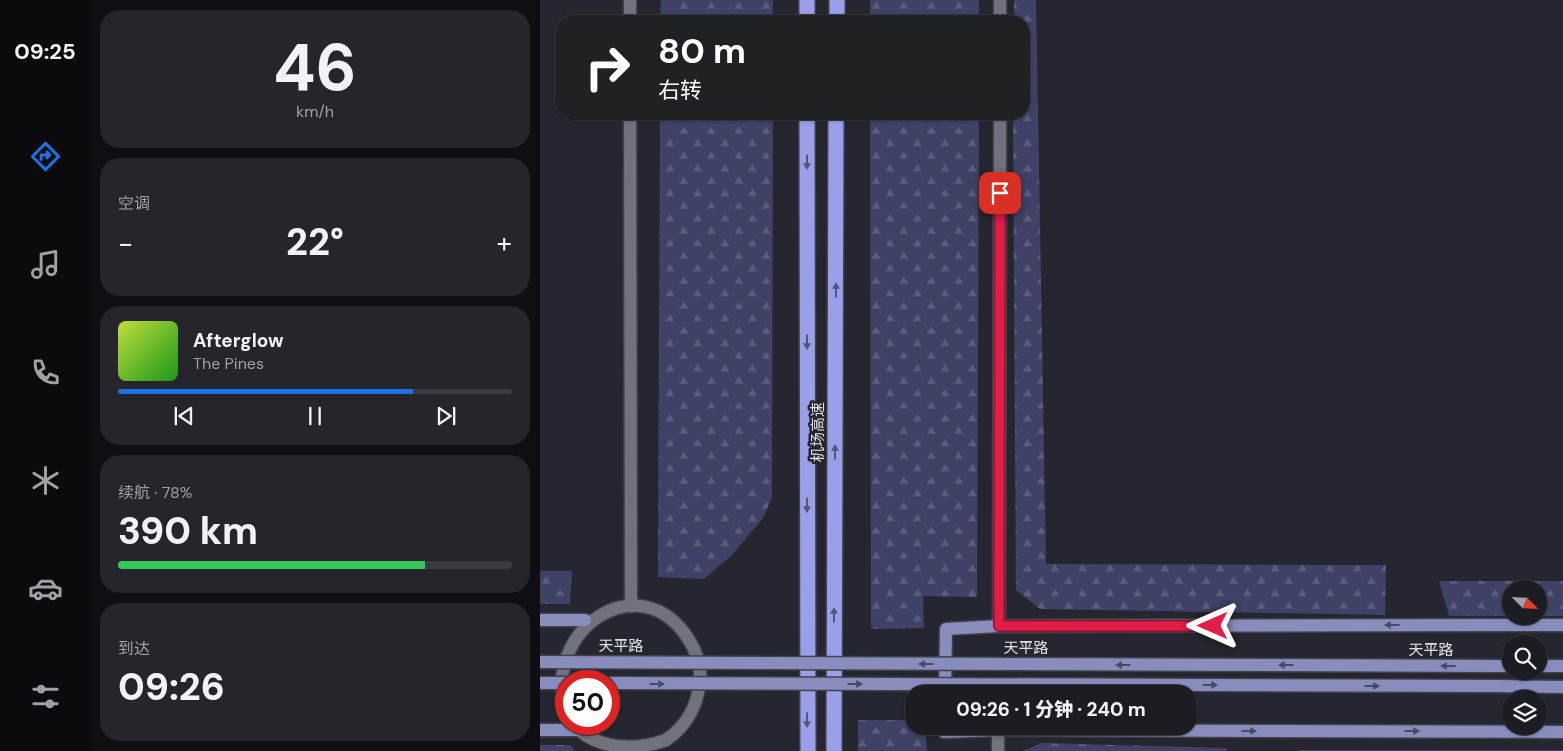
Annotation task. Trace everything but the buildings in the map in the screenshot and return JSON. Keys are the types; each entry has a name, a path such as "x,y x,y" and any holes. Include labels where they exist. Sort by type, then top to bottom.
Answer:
{"highway":[{"path":"806,0 806,15"},
{"path":"837,0 837,15"},
{"name":"机场高速","path":"807,120 808,751"},
{"name":"机场高速","path":"834,751 836,120"}],"main road":[{"name":"天平路","path":"540,620 586,620"},
{"path":"945,685 946,630 999,626 1563,625"},
{"name":"天平路","path":"540,662 1502,666"},
{"path":"1547,666 1563,666"},
{"path":"540,683 555,683"},
{"path":"620,683 1563,687"},
{"path":"540,730 555,729"},
{"path":"1197,731 1563,732"}],"street":[{"path":"630,0 630,15"},
{"path":"1000,0 1000,15"},
{"path":"630,120 631,606"},
{"path":"999,626 1000,120"},
{"path":"557,670 565,644 574,631 586,620 607,609 631,606 646,608 674,622 685,633 696,653 700,676 699,691 687,720 677,731 650,747 635,750 619,750 604,746 590,740 585,735"},
{"path":"998,735 998,751"}],"green space":[{"path":"661,0 773,0 773,15 660,15"},
{"path":"870,0 979,0 979,15 870,15"},
{"path":"1014,0 1036,0 1046,564 1386,565 1385,615 1040,609 1016,590 1013,120 1030,120 1030,15 1014,15"},
{"path":"660,120 773,120 772,498 763,518 732,555 704,579 658,577"},
{"path":"870,120 979,120 977,597 923,596 924,628 871,629"},
{"path":"540,571 572,571 570,604 540,604"},
{"path":"1439,581 1502,581 1502,616 1449,616"},
{"path":"1548,581 1563,581 1563,616 1548,616"},
{"path":"858,720 905,720 905,735 926,735 927,751 858,751"},
{"path":"1041,743 1227,748 1227,751 1023,751"},
{"path":"540,745 570,745 575,751 540,751"},
{"path":"1563,750 1563,751 1299,751"}],"route":[{"path":"1000,193 999,626 1213,626"}]}
